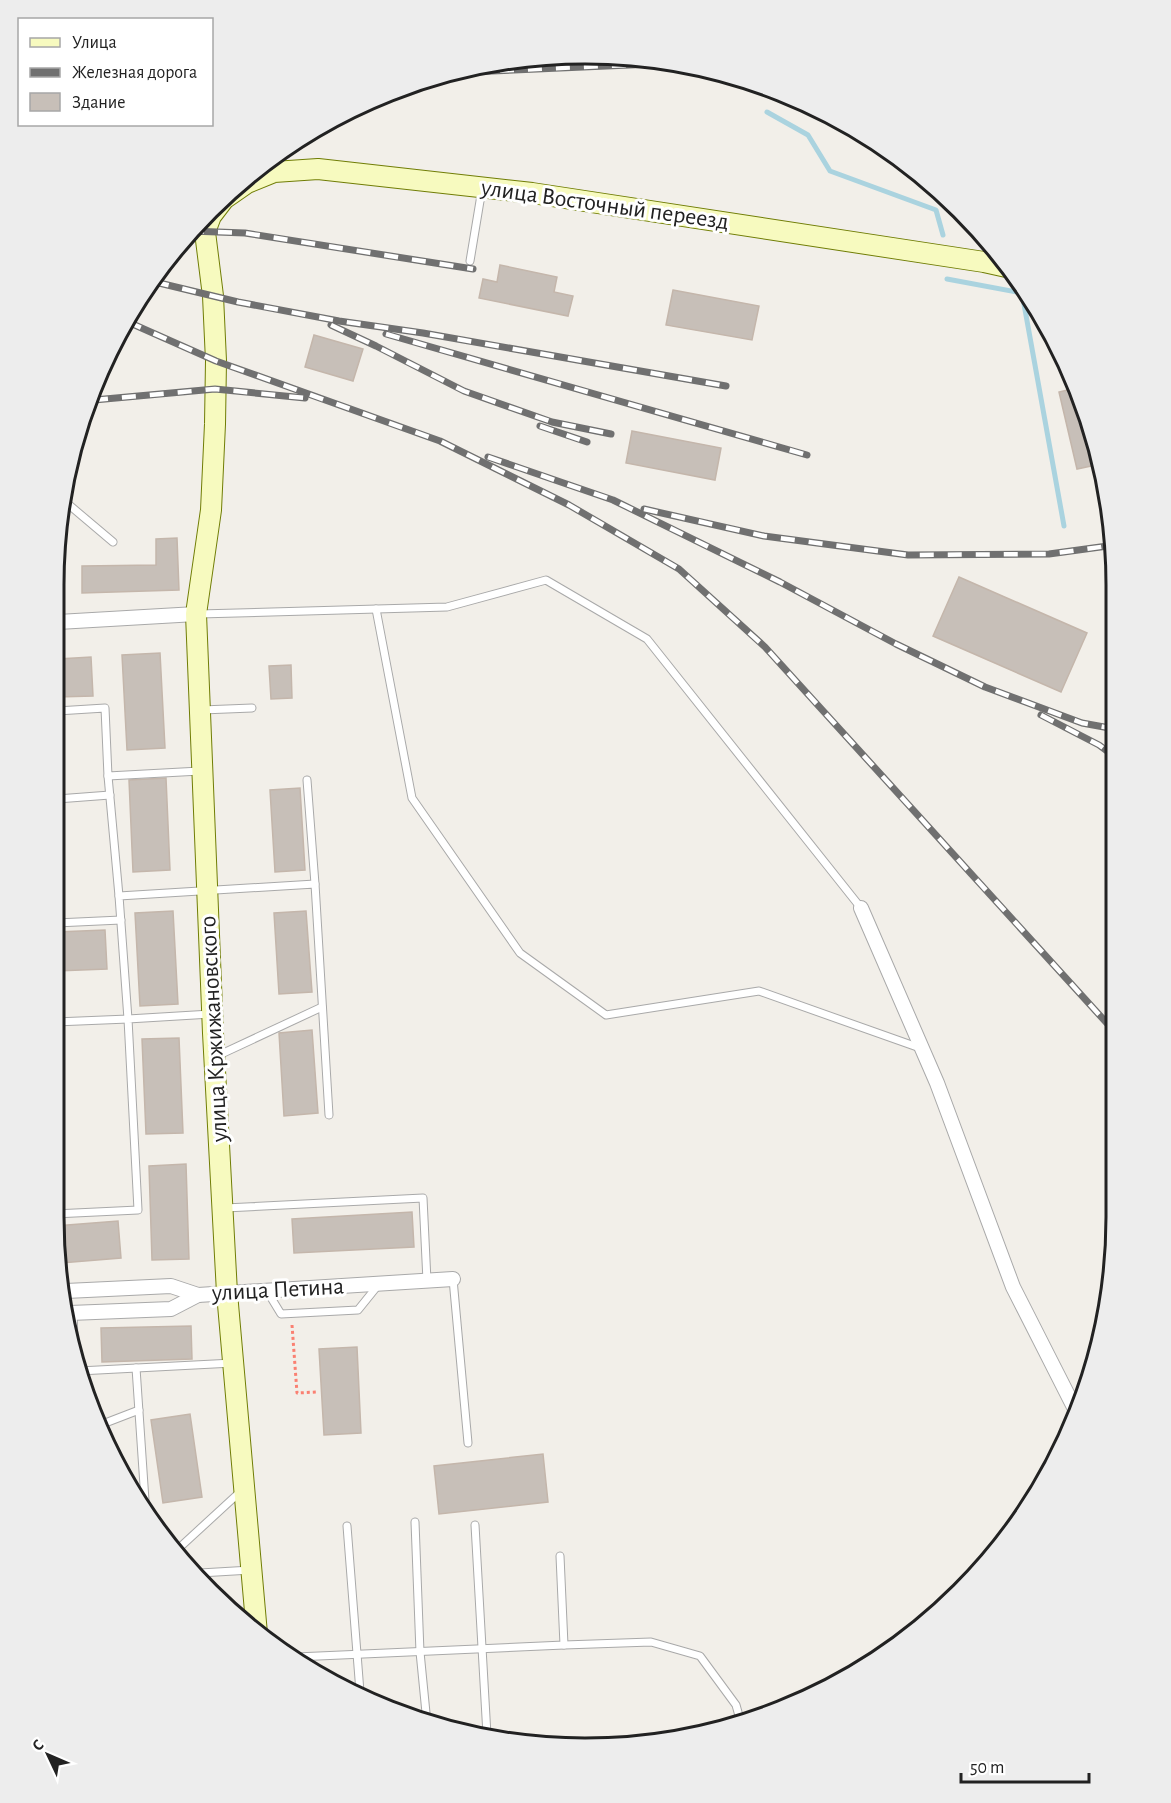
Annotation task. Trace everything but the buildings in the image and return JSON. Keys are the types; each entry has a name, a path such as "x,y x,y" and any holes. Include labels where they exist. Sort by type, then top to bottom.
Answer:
{"street":[{"name":"улица Восточный переезд","path":"262,177 274,172 318,170 482,187 950,256 997,265"},
{"name":"улица Кржижановского","path":"206,229 216,361 215,424 211,510 196,614 214,1057 227,1293 256,1621"},
{"path":"65,622 196,614"},
{"path":"861,908 937,1083 1014,1287 1072,1403"},
{"name":"улица Петина","path":"74,1312 171,1309 198,1295 453,1280"},
{"path":"70,1291 171,1286 198,1295"}],"lane":[{"path":"470,261 482,187"},
{"path":"71,506 113,542"},
{"path":"196,614 447,607 546,580 647,639 861,908"},
{"path":"376,609 412,798 520,953 606,1015 759,991 922,1049"},
{"path":"65,710 105,708 108,776 128,1019 138,1210 65,1213"},
{"path":"200,710 252,708"},
{"path":"108,776 202,770"},
{"path":"306,780 330,1115"},
{"path":"65,798 110,795"},
{"path":"119,896 315,884"},
{"path":"65,923 121,920"},
{"path":"214,1057 322,1007"},
{"path":"65,1022 214,1014"},
{"path":"222,1208 423,1198 427,1281"},
{"path":"453,1280 468,1443"},
{"path":"267,1291 281,1314 358,1310 379,1284"},
{"path":"88,1371 233,1363"},
{"path":"136,1368 145,1495"},
{"path":"106,1423 139,1410"},
{"path":"181,1546 244,1488"},
{"path":"415,1522 420,1652 426,1713"},
{"path":"475,1525 487,1728"},
{"path":"347,1526 360,1687"},
{"path":"560,1556 564,1645"},
{"path":"205,1573 251,1570"},
{"path":"305,1657 651,1642 700,1656 736,1705 739,1715"}],"path":[{"path":"291,1314 297,1393 317,1392"}],"waterway":[{"path":"767,112 808,135 830,171 936,210 943,235"},
{"path":"947,279 1016,292"},
{"path":"1024,304 1064,526"}],"railway":[{"path":"511,70 614,66"},
{"path":"204,231 245,233 473,269"},
{"path":"161,283 238,302 339,321 423,333 726,386"},
{"path":"134,325 216,361 440,441 569,505 679,569 765,647 1106,1022"},
{"path":"331,325 464,391 552,422 611,434"},
{"path":"386,334 807,455"},
{"path":"99,400 215,389 305,398"},
{"path":"540,426 587,442"},
{"path":"488,457 613,500 985,687 1082,723 1106,727"},
{"path":"644,509 764,536 908,555 1049,554 1105,546"},
{"path":"1041,715 1106,750"}]}
